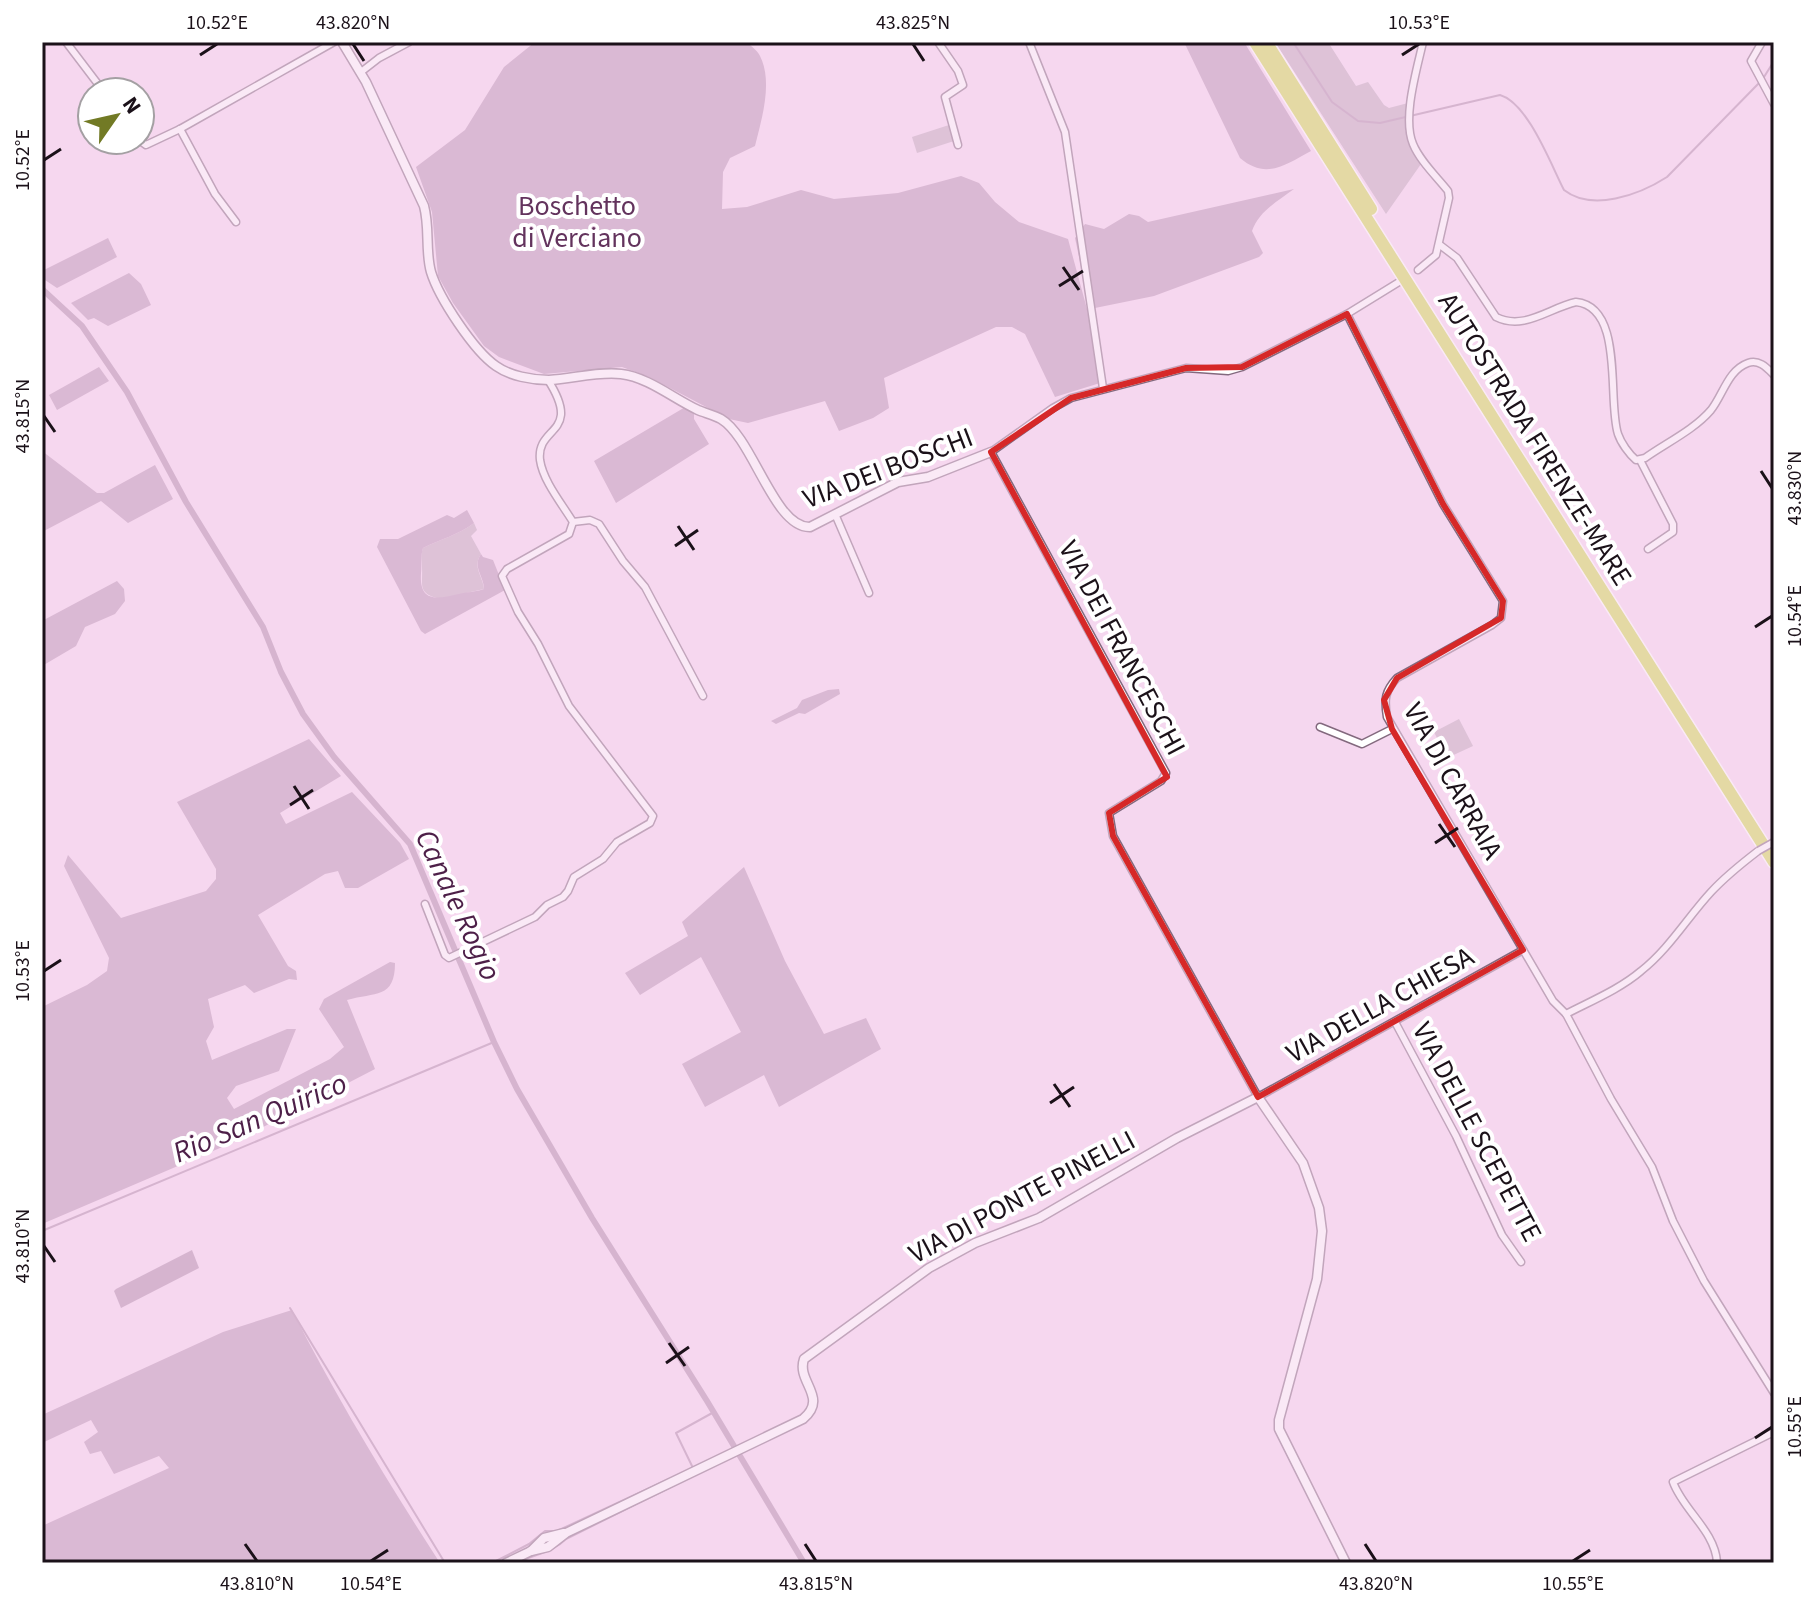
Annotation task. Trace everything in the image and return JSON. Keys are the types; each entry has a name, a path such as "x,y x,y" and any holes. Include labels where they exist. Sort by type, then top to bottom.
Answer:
{"highway":[{"name":"AUTOSTRADA FIRENZE-MARE","path":"1255,42 1774,862"},
{"name":"AUTOSTRADA FIRENZE-MARE","path":"1266,42 1774,844"}],"street":[{"path":"66,42 92,76"},
{"path":"156,140 334,42"},
{"name":"VIA DEI BOSCHI","path":"342,42 361,72 424,206 432,273 454,315 481,353 497,367 520,376 548,380 621,374 720,418 735,429 781,508 796,525 810,527 898,482 928,477 991,452 1071,398 1186,368 1228,371 1242,367 1347,314 1399,282"},
{"path":"361,72 409,42"},
{"path":"938,42 958,71 963,85 945,97 958,145"},
{"path":"1029,42 1065,132 1103,388"},
{"path":"1418,270 1436,255 1440,245 1448,191 1414,146 1409,123 1423,42"},
{"path":"1762,42 1750,59 1774,104"},
{"path":"180,129 215,194 236,222"},
{"path":"1440,245 1457,258 1496,317 1504,321 1528,320 1576,302 1595,309 1605,330 1613,376 1617,431 1632,457 1640,460 1673,524 1673,532 1648,549"},
{"name":"VIA DI CARRAIA","path":"1347,314 1443,504 1503,601 1501,618 1492,625 1397,678 1387,689 1384,700 1392,729 1425,780 1553,1001 1566,1014 1611,1099 1652,1167 1673,1221 1704,1281 1774,1393"},
{"path":"1640,460 1701,420 1716,404 1731,375 1744,365 1752,361 1772,370"},
{"path":"425,904 445,955 449,958 535,917 568,891 574,877 603,859 617,842 650,823 653,816 569,706 538,644 523,622 502,576 507,569 569,534 573,522 546,478 540,460 540,450 562,416 561,403 548,380"},
{"name":"VIA DEI FRANCESCHI","path":"991,452 1166,773 1161,781 1109,813 1113,836 1258,1097"},
{"path":"835,514 869,593"},
{"path":"573,522 590,520 599,524 651,597 703,696"},
{"path":"1320,727 1362,744 1392,729"},
{"path":"1566,1014 1640,973 1664,950 1710,893 1758,851 1774,844"},
{"name":"VIA DELLA CHIESA","path":"1258,1097 1523,950"},
{"name":"VIA DELLE SCEPETTE","path":"1395,1022 1456,1136 1496,1224 1521,1262"},
{"path":"1258,1097 1303,1163 1319,1208 1322,1231 1317,1279 1279,1429 1346,1563"},
{"name":"VIA DI PONTE PINELLI","path":"506,1563 548,1547 566,1533 803,1419 810,1414 814,1401 803,1372 804,1359 929,1268 975,1243 1039,1218 1177,1138 1258,1097"},
{"path":"1717,1562 1715,1551 1702,1527 1673,1482 1774,1432"}],"highlighted area":[{"path":"1347,314 1443,504 1503,601 1501,618 1397,678 1384,700 1392,729 1523,950 1258,1097 1113,836 1109,813 1167,777 991,452 1071,398 1186,368 1242,367"}],"shaded area":[{"path":"1275,42 1328,42 1356,86 1368,82 1389,108 1408,103 1405,130 1421,164 1386,214"},
{"path":"949,125 954,141 917,153 912,137"},
{"path":"474,523 477,530 471,536 481,554 478,567 484,589 440,599 428,594 422,584 423,548"},
{"path":"1459,719 1473,746 1447,758 1434,732"},
{"path":"192,1250 199,1268 121,1308 114,1291 116,1289"}],"green space":[{"name":"Boschetto di Verciano","path":"535,42 746,42 759,54 764,66 765,100 755,146 730,158 723,172 722,209 747,207 801,190 834,199 898,193 961,176 979,183 995,202 1019,222 1068,239 1087,309 1100,383 1055,397 1025,334 1012,327 996,327 884,378 889,408 839,431 825,401 748,423 729,419 649,377 622,367 544,374 499,357 484,346 438,276 432,212 416,167 465,130 504,67"},
{"path":"1184,42 1244,42 1311,151 1284,165 1267,169 1249,165 1240,158"},
{"path":"1294,189 1270,207 1255,224 1252,231 1263,253 1259,257 1154,296 1090,309 1075,238 1085,224 1104,229 1129,214 1148,222"},
{"path":"108,238 117,257 57,288 42,278 42,271"},
{"path":"129,273 141,284 151,305 108,326 94,318 88,320 71,303"},
{"path":"99,367 109,381 57,410 49,395"},
{"path":"687,406 709,444 616,503 594,461"},
{"path":"42,451 97,493 104,493 155,465 173,499 128,523 101,501 42,532"},
{"path":"467,510 474,523 423,548 423,590 431,597 437,597 484,589 478,567 481,554 493,560 505,590 425,634 377,547 380,539 398,539 447,515 454,518"},
{"path":"117,581 124,589 125,601 115,614 85,627 76,646 42,666 42,621"},
{"path":"839,689 840,694 805,714 799,713 776,724 771,721 797,708 802,700"},
{"path":"309,739 341,776 280,813 286,824 352,792 400,843 409,859 358,888 345,888 338,871 325,874 258,915 288,966 296,971 297,980 289,979 254,993 245,985 208,999 214,1027 206,1041 212,1060 287,1029 296,1029 279,1071 236,1086 227,1098 234,1109 330,1059 344,1047 319,1009 324,999 390,962 395,963 394,975 387,988 347,1000 375,1069 234,1142 42,1224 42,1007 87,985 107,971 109,958 64,866 68,855 121,918 206,891 216,879 216,869 177,802"},
{"path":"744,867 785,961 824,1034 866,1018 881,1049 779,1107 764,1075 705,1107 682,1064 741,1032 701,957 640,995 625,973 688,936 682,922"},
{"path":"292,1310 326,1375 440,1563 42,1563 42,1526 169,1468 159,1456 114,1474 101,1451 90,1454 84,1442 98,1432 91,1420 42,1443 42,1415 223,1332"}],"waterway":[{"path":"1293,42 1332,102 1358,121 1380,123 1500,95 1510,100 1538,136 1564,190 1588,200 1629,195 1667,177 1760,82"},
{"path":"1764,77 1774,61"},
{"name":"Canale Rogio","path":"42,289 82,326 127,392 186,502 263,627 281,672 303,714 334,757 410,844 517,1089 592,1218 804,1563"},
{"name":"Rio San Quirico","path":"42,1231 494,1042"},
{"path":"290,1308 445,1563"},
{"path":"693,1468 676,1433 714,1412"},
{"path":"517,1563 549,1550 691,1477"},
{"path":"492,1563 529,1544 545,1531 557,1531 669,1479"}]}
